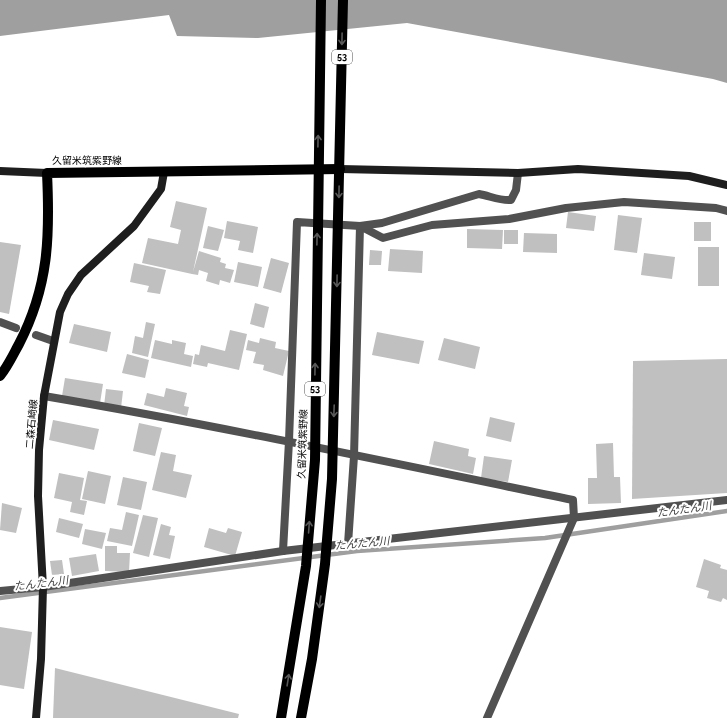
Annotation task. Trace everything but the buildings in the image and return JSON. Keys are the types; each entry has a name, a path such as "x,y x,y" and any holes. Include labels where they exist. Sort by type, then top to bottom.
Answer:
{"main road":[{"name":"久留米筑紫野線","path":"281,718 306,566 314,460 317,169 321,0"},
{"name":"53","path":"301,718 312,659 325,564 332,479 343,0"},
{"name":"久留米筑紫野線","path":"0,376 6,369 34,311 42,285 48,251 49,215 47,173 340,169"},
{"path":"340,169 518,173 578,169 689,176 727,185"},
{"path":"0,171 47,173"},
{"name":"二森石崎線","path":"36,718 41,659 43,587 38,496 39,450 44,396 53,341 60,312 68,294 81,275 134,226 161,189 164,172"}],"street":[{"path":"282,551 289,442 297,222 360,226 382,223 479,194 492,196 502,201 511,200 516,190 518,173"},
{"path":"360,226 383,238 432,225 509,218 566,208 624,202 716,208 727,211"},
{"path":"348,544 354,456 360,226"},
{"path":"0,322 16,328"},
{"path":"36,335 53,341"},
{"path":"44,396 138,412 573,500 574,518 487,718"},
{"path":"0,591 43,587 282,551 727,500"}],"shaded area":[{"path":"0,0 727,0 727,83 713,79 407,23 258,38 177,36 169,15 0,36"}],"waterway":[{"name":"たんたん川","path":"0,598 357,551 545,538 727,511"}]}
